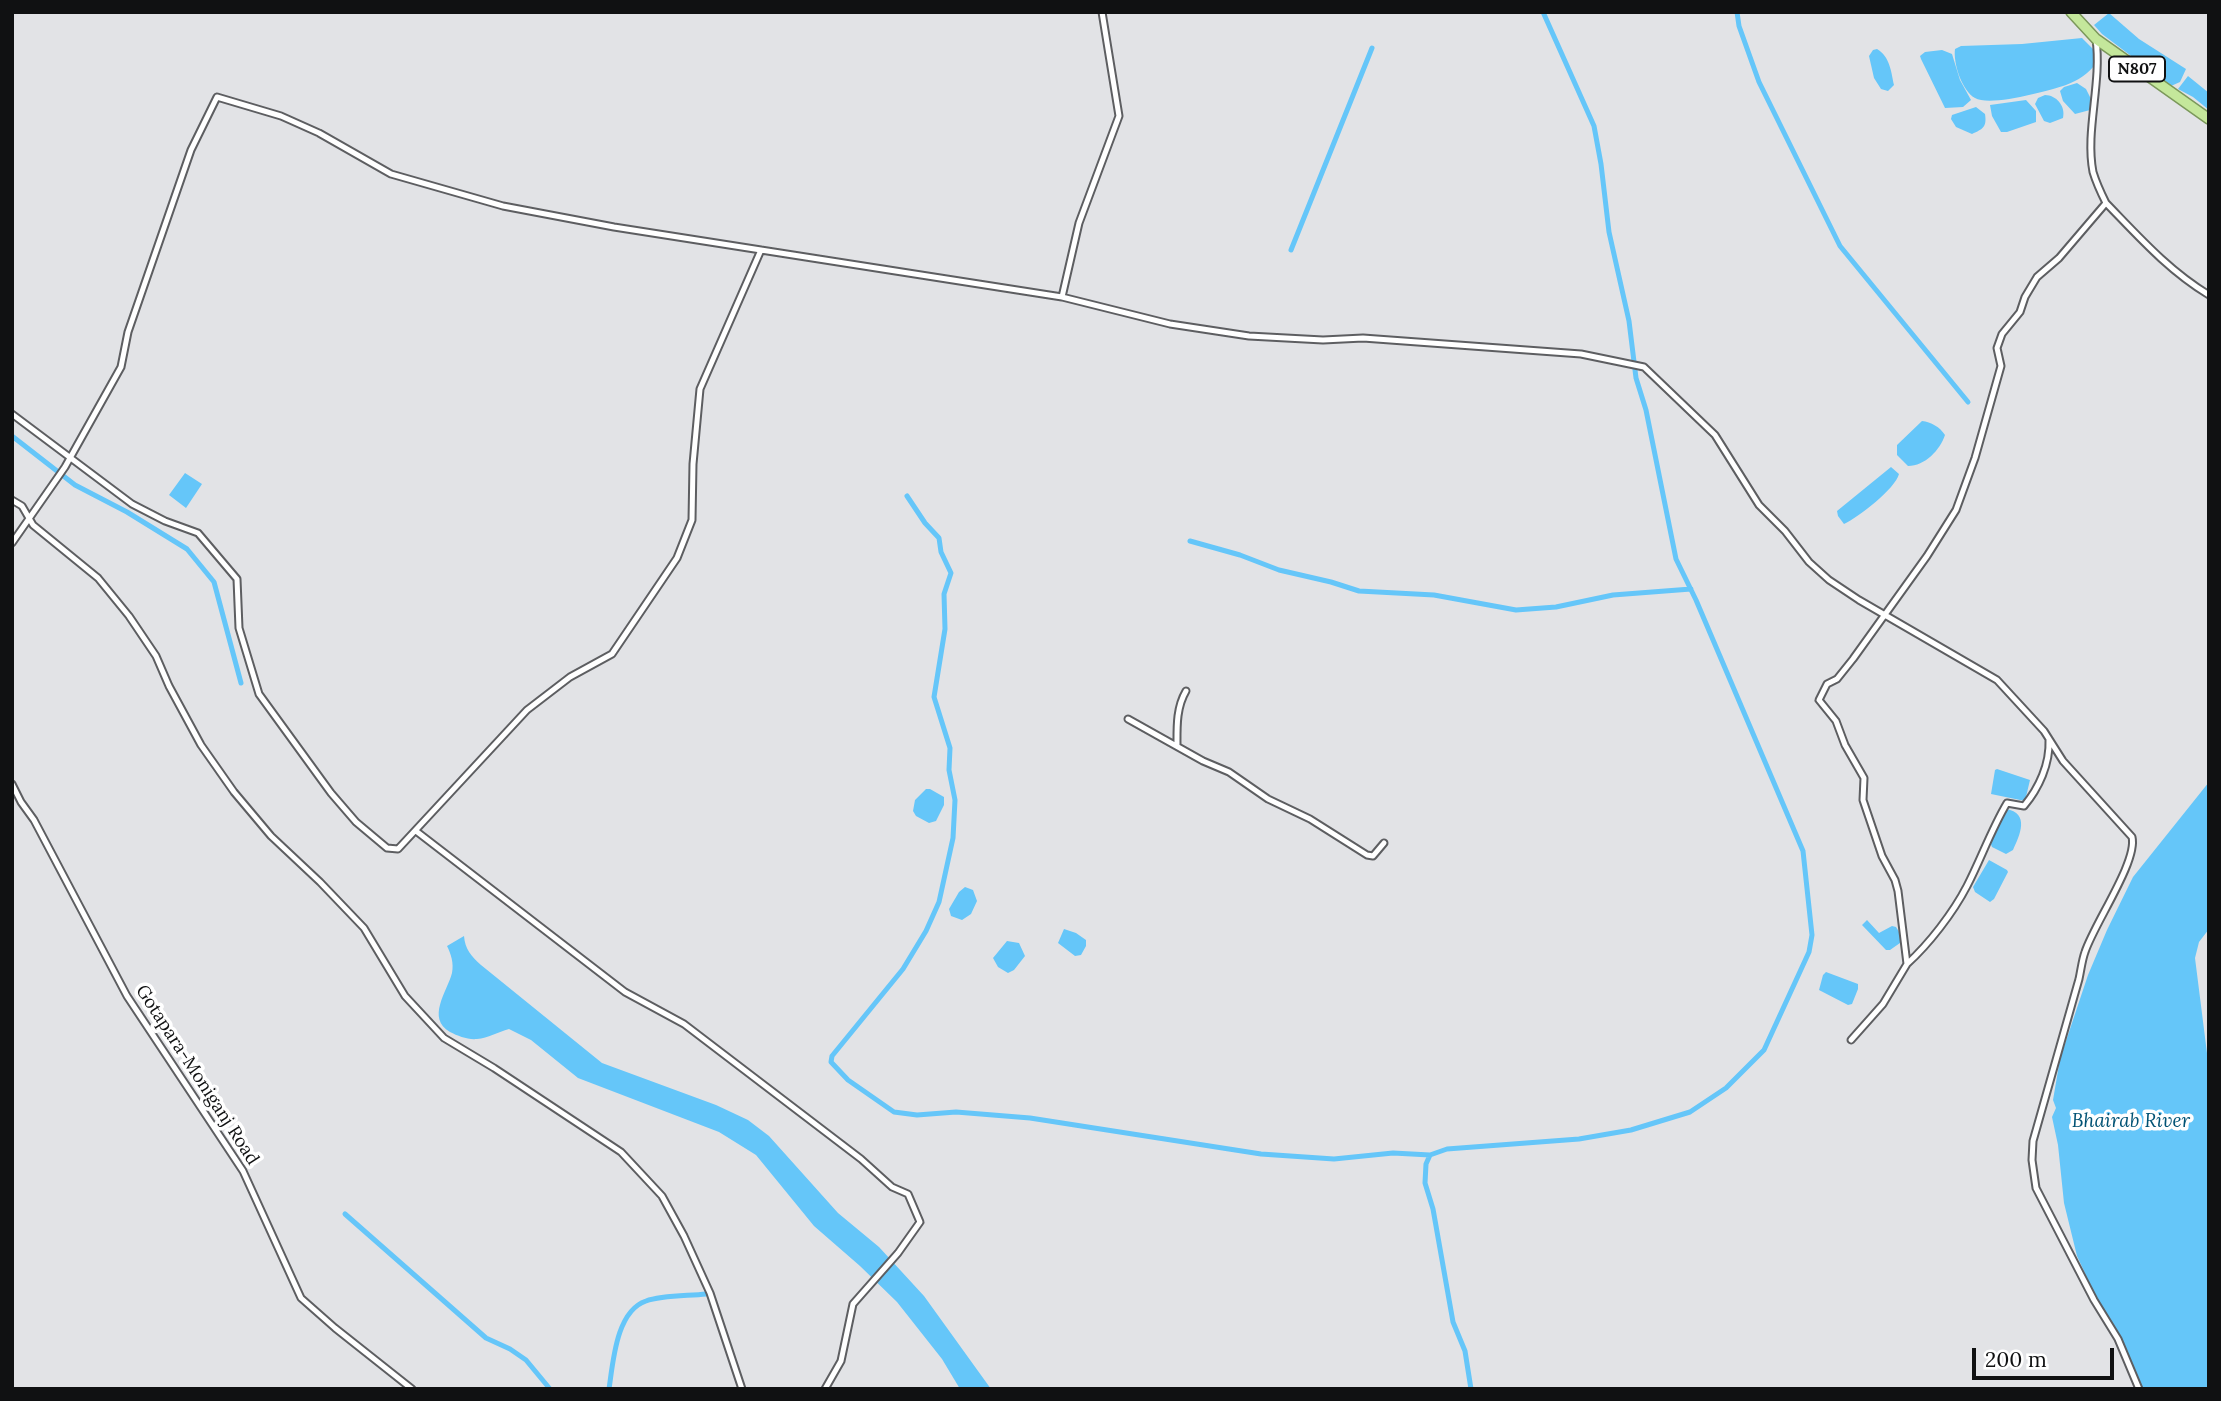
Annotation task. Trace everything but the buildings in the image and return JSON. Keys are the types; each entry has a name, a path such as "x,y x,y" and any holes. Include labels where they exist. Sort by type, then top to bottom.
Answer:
{"highway":[{"name":"N807","path":"2071,12 2096,39 2209,119"}],"street":[{"path":"1062,297 1079,223 1119,116 1102,12"},
{"path":"2096,39 2098,76 2093,129 2093,172 2106,203 2163,262 2209,295"},
{"path":"12,543 65,467 121,367 128,332 191,150 217,97 281,116 319,133 391,174 503,206 1062,297 1170,324 1249,336 1323,340 1363,338 1581,354 1644,367 1715,435 1759,505 1810,562 1829,580 1997,680 2049,739 2063,761 2132,837 2134,843 2125,870 2102,912 2085,952 2033,1141 2032,1160 2036,1188 2094,1300 2118,1339 2139,1389"},
{"path":"1907,964 1898,903 1899,891 1882,856 1863,800 1864,778 1845,745 1836,721 1819,700 1827,684 1837,679 1848,665 1927,556 1956,510 1975,458 2001,366 1997,348 2002,334 2020,312 2025,296 2036,277 2059,258 2106,203"},
{"path":"12,414 132,504 165,522 198,533 237,579 239,628 259,694 356,822 387,848 398,849 527,710 570,677 612,654 677,558 692,520 692,464 700,390 761,250"},
{"path":"12,500 22,506 33,525 98,578 129,616 156,656 201,745 234,792 271,836 364,928 405,996 444,1038 621,1152 662,1196 710,1293 742,1389"},
{"path":"1177,746 1179,708 1186,691"},
{"path":"1128,719 1229,772 1268,799 1310,819 1367,855 1373,856 1384,843"},
{"path":"1851,1040 1883,1004 1907,964 1922,950 1966,887 2007,803 2024,806 2029,800 2046,766 2049,739"},
{"name":"Gotapara-Moniganj Road","path":"12,784 34,820 127,996 243,1171 301,1298 412,1389"},
{"path":"416,831 625,992 684,1024 861,1159 892,1187 908,1194 920,1222 898,1253 859,1296 849,1315 841,1361 825,1389"}],"water":[{"path":"2109,13 2139,39 2186,69 2180,82 2171,86 2102,34 2094,25"},
{"path":"2082,38 2093,49 2096,63 2090,70 2066,85 2019,97 1993,101 1975,98 1962,83 1955,62 1955,49 1961,46"},
{"path":"1877,49 1885,56 1891,70 1894,85 1888,91 1881,89 1874,78 1869,56"},
{"path":"1942,50 1952,54 1960,80 1971,100 1963,107 1945,108 1921,59 1920,56 1925,52"},
{"path":"2188,76 2209,93 2209,110 2178,89"},
{"path":"2077,83 2086,89 2094,105 2090,110 2075,114 2063,101 2060,91"},
{"path":"2045,95 2059,102 2063,109 2063,118 2050,123 2044,121 2035,104 2038,98"},
{"path":"2026,100 2036,111 2036,122 2001,132 1992,116 1990,105"},
{"path":"1976,107 1985,114 1985,125 1981,129 1972,134 1956,127 1951,119 1952,115"},
{"path":"1922,421 1935,425 1945,435 1931,456 1908,466 1897,455 1897,445"},
{"path":"1891,467 1899,474 1891,487 1867,509 1844,524 1837,511"},
{"path":"185,473 202,484 186,508 169,495"},
{"path":"1997,769 2030,780 2025,801 1991,794"},
{"name":"Bhairab River","path":"2209,782 2209,929 2199,942 2195,958 2209,1069 2209,1389 2143,1389 2077,1256 2064,1203 2052,1117 2056,1108 2053,1100 2060,1059 2088,975 2133,877"},
{"path":"926,789 944,797 944,805 936,821 929,823 916,816 913,811 915,800"},
{"path":"2006,809 2018,815 2021,825 2013,850 2006,854 1992,847 1990,842"},
{"path":"1989,860 2008,872 1990,902 1975,892 1973,887"},
{"path":"965,887 973,890 977,901 971,914 962,920 951,916 949,909"},
{"path":"1867,920 1879,933 1892,926 1896,927 1901,935 1900,943 1886,950 1862,925"},
{"path":"1064,929 1086,940 1081,955 1075,956 1058,943"},
{"path":"464,936 474,959 602,1063 716,1105 748,1120 769,1136 838,1213 879,1247 924,1296 991,1389 960,1389 942,1359 897,1302 814,1226 756,1155 719,1132 578,1078 531,1040 509,1029 474,1039 456,1035 443,1026 439,1020 440,1004 453,969 447,946"},
{"path":"1007,941 1019,943 1025,956 1014,970 1008,973 998,967 993,958"},
{"path":"1826,972 1858,984 1852,1004 1848,1005 1819,990"}],"waterway":[{"path":"1471,1389 1465,1351 1453,1322 1433,1209 1425,1183 1426,1164 1430,1155 1447,1149 1579,1139 1631,1130 1690,1112 1726,1088 1764,1050 1809,952 1812,935 1803,851 1676,559 1646,410 1636,378 1629,321 1609,232 1594,126 1543,12"},
{"path":"1737,12 1739,26 1759,82 1840,246 1968,402"},
{"path":"1291,250 1372,48"},
{"path":"12,436 75,485 127,512 187,549 214,582 241,683"},
{"path":"907,496 939,538 941,552 951,573 944,594 945,629 934,697 950,748 949,770 955,800 953,838 939,902 926,931 903,969 832,1056 831,1062 848,1080 894,1112 917,1115 956,1112 1030,1118 1261,1154 1334,1159 1393,1153 1430,1155"},
{"path":"1190,541 1240,555 1279,570 1359,591 1434,595 1516,610 1556,607 1613,595 1691,589"},
{"path":"345,1214 486,1338 526,1360 550,1389"},
{"path":"609,1389 622,1326 636,1307 646,1301 660,1298 706,1294"}]}
